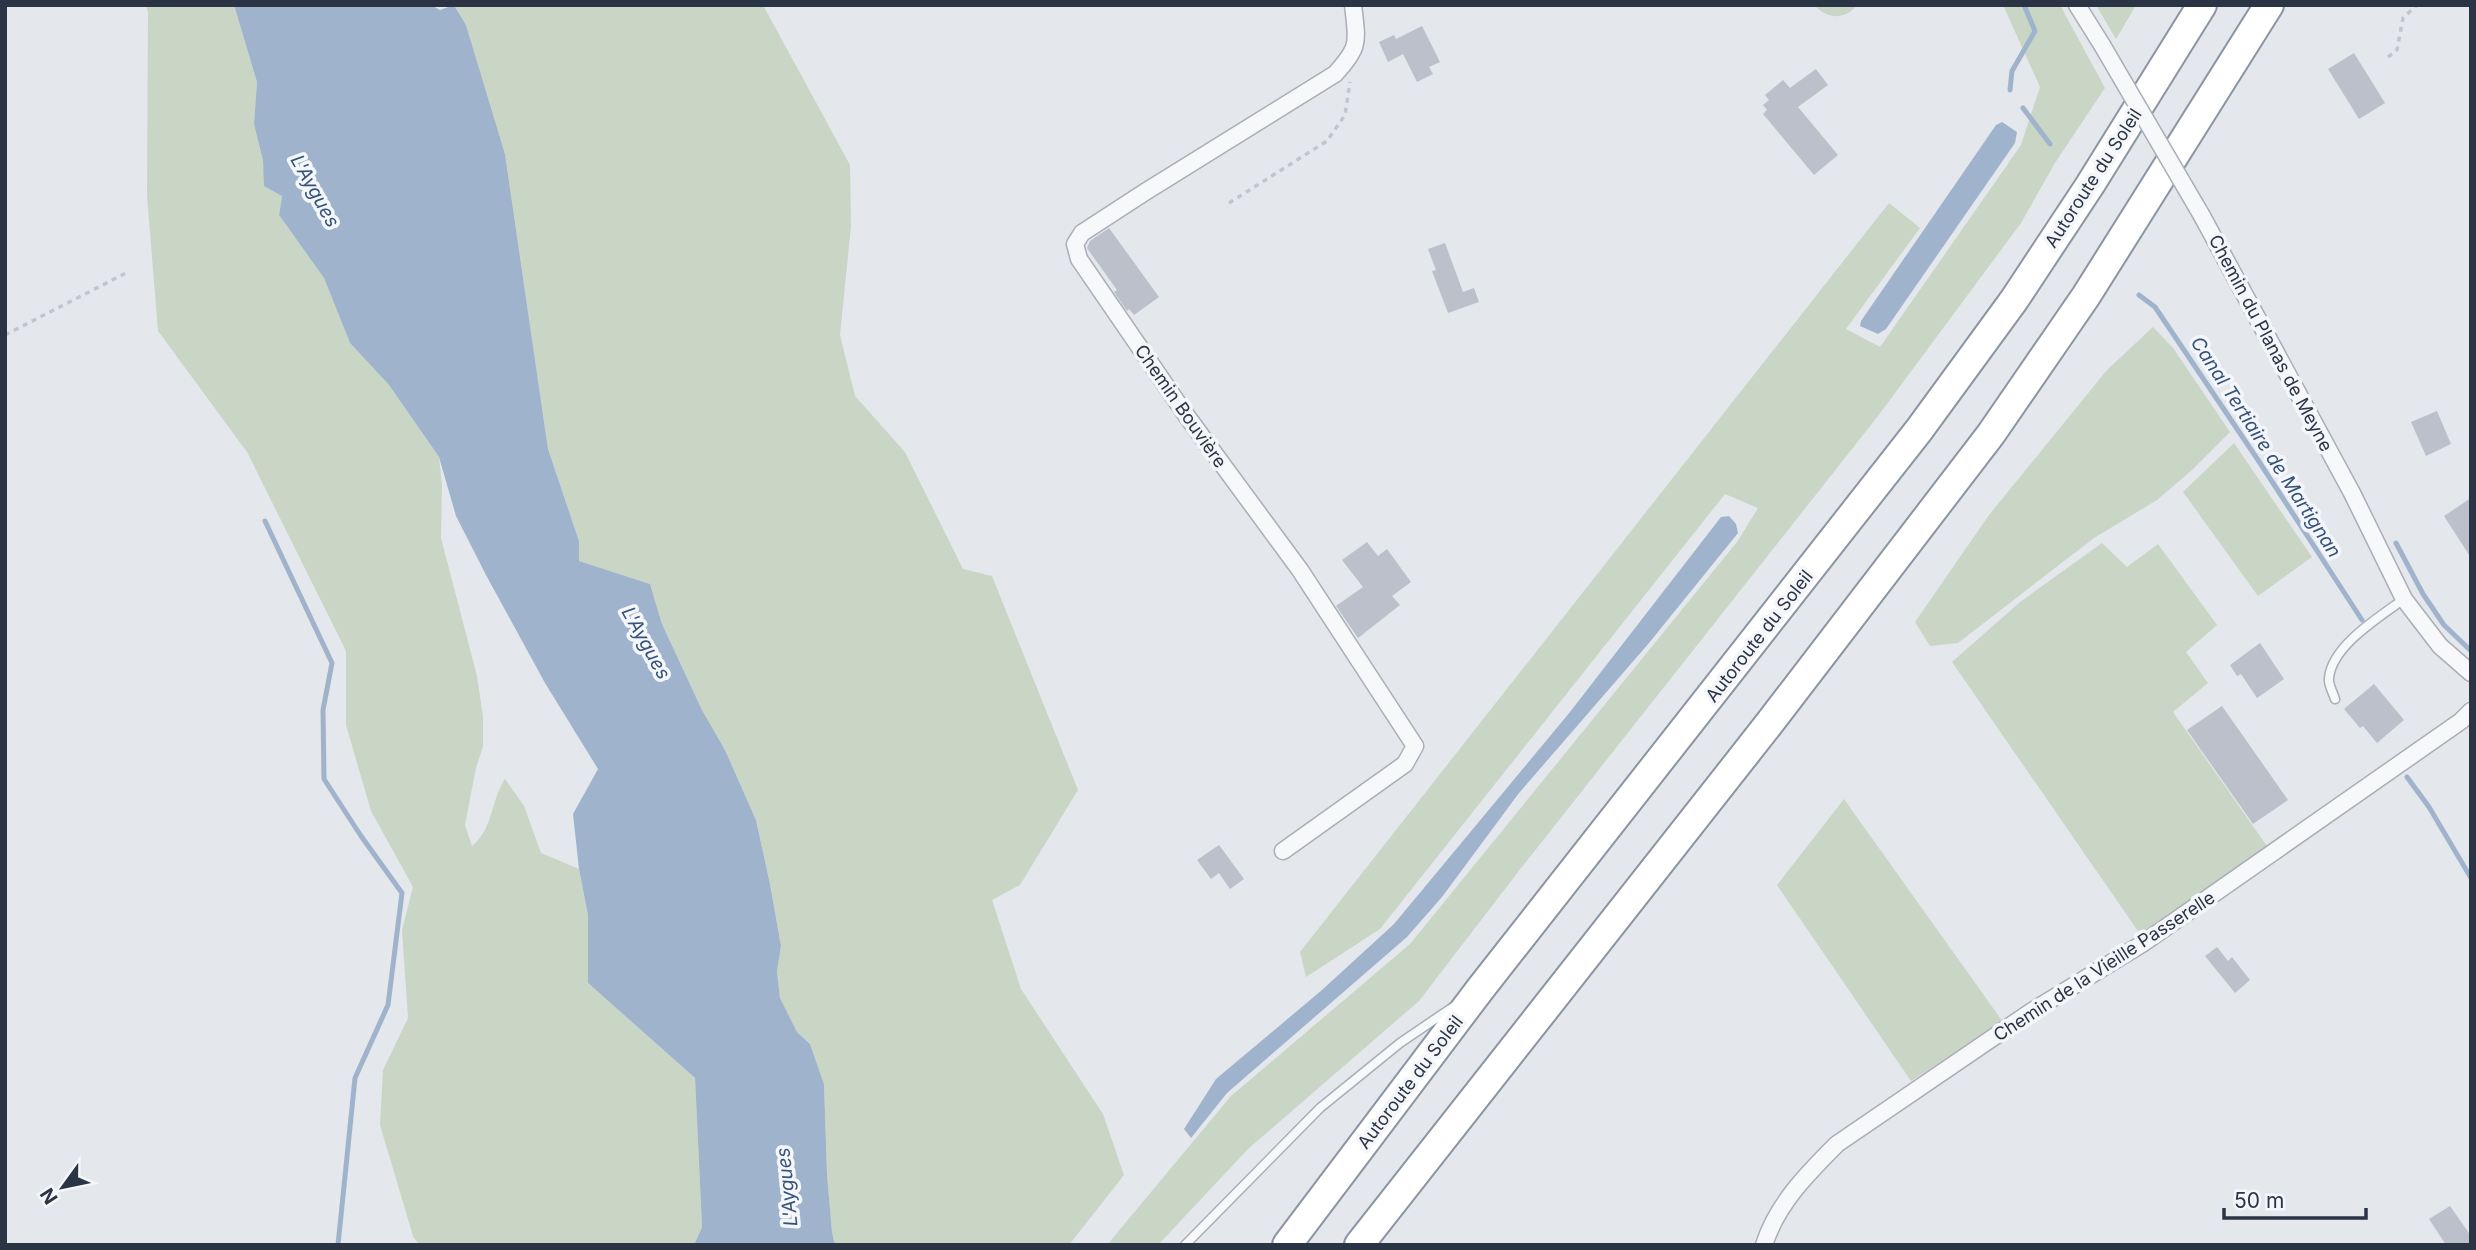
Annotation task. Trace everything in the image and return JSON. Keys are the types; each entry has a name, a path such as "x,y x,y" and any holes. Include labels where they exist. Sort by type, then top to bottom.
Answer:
{"highway":[{"name":"Autoroute du Soleil","path":"1287,1245 1481,988 1693,721 1927,419 2014,300 2090,186 2202,5"},
{"path":"1359,1245 1776,715 1991,433 2086,296 2269,5"}],"street":[{"path":"1349,59 1357,41 1353,5"},
{"name":"Chemin du Planas de Meyne","path":"2077,5 2202,216 2352,493 2404,599 2440,646 2471,673"},
{"name":"Chemin Bouvière","path":"1283,851 1405,764 1415,746 1300,570 1186,415 1079,259 1075,244 1082,233 1335,74 1349,59"},
{"name":"Chemin de la Vieille Passerelle","path":"1763,1245 1784,1202 1836,1144 2032,1011 2142,944 2388,774 2471,711"}],"lane":[{"path":"2335,699 2328,681 2331,668 2341,649 2404,599"},
{"path":"1185,1245 1320,1108 1400,1043 1481,988"}],"path":[{"path":"2388,57 2397,50 2403,18 2417,5"},
{"path":"1229,203 1327,141 1337,130 1345,115 1350,92 1349,59"},
{"path":"5,335 128,272"}],"green space":[{"path":"146,5 234,5 257,82 254,124 263,161 265,186 282,195 279,215 324,278 350,343 389,385 439,457 442,486 441,538 477,676 483,717 483,746 465,825 472,846 488,823 505,779 524,806 541,853 579,869 588,915 588,983 695,1078 702,1227 694,1245 419,1245 413,1236 380,1125 383,1070 408,1018 402,930 413,887 371,811 346,725 346,651 247,452 158,331 147,196"},
{"path":"454,5 763,5 850,165 851,226 840,335 855,396 905,452 963,569 992,576 1078,790 1020,885 992,900 1021,989 1103,1114 1124,1175 1069,1245 835,1245 827,1174 824,1084 810,1044 797,1032 780,998 777,971 781,946 756,820 725,750 702,710 662,624 650,584 579,561 579,541 548,449 505,154 466,25"},
{"path":"1814,5 1857,5 1847,14 1836,16 1824,13"},
{"path":"2003,5 2060,5 2105,88 2055,163 2021,223 1878,416 1419,1001 1248,1149 1158,1245 1107,1245 1231,1096 1410,944 1737,542 1758,508 1725,494 1380,929 1306,977 1300,952 1889,203 1920,228 1846,329 1880,347 2021,145 2040,87"},
{"path":"2096,5 2136,5 2116,39"},
{"path":"2153,327 2173,348 2230,432 2157,500 2094,538 1958,643 1930,646 1915,622 1989,515 2107,370"},
{"path":"2234,443 2312,557 2258,596 2183,492"},
{"path":"2102,543 2127,567 2158,544 2217,625 2186,652 2208,683 2173,712 2269,849 2140,934 1952,662 2020,602"},
{"path":"1844,799 2003,1022 1911,1081 1777,885"}],"water":[{"name":"L'Aygues","path":"234,5 431,5 440,10 454,5 466,25 505,154 548,449 579,541 579,561 650,584 662,624 702,710 725,750 756,820 781,946 777,971 780,998 797,1032 810,1044 824,1084 827,1174 835,1245 694,1245 702,1227 695,1078 588,983 588,915 579,869 573,814 598,769 545,683 486,575 456,516 439,457 389,385 350,343 324,278 279,215 282,196 264,186 263,161 254,124 257,82"},
{"path":"2002,122 2017,132 2015,143 1886,329 1878,334 1860,326 1996,125"},
{"path":"1729,516 1736,524 1738,533 1649,643 1519,793 1442,897 1407,937 1227,1093 1191,1138 1184,1129 1216,1079 1322,990 1394,924 1570,712 1721,517"}],"building":[{"path":"1422,26 1440,62 1429,67 1433,74 1417,82 1403,54 1388,62 1379,42 1394,35 1396,39"},
{"path":"2354,53 2385,103 2359,119 2328,69"},
{"path":"1816,69 1828,85 1798,107 1838,155 1814,175 1763,114 1767,110 1763,105 1769,100 1765,95 1783,80 1790,88"},
{"path":"1109,228 1159,297 1134,315 1129,309 1127,311 1114,292 1117,290 1087,248 1090,241"},
{"path":"1445,243 1463,292 1474,288 1479,302 1448,313 1432,271 1436,270 1428,249"},
{"path":"2437,411 2451,444 2426,456 2411,422"},
{"path":"2471,498 2471,558 2444,516"},
{"path":"1367,542 1378,556 1387,549 1411,582 1392,596 1400,605 1358,638 1336,606 1363,587 1342,560"},
{"path":"2260,643 2284,679 2257,698 2241,674 2237,676 2230,665"},
{"path":"2374,684 2404,720 2377,743 2344,709"},
{"path":"2222,706 2288,800 2253,824 2187,730"},
{"path":"1219,845 1244,879 1230,889 1219,873 1211,879 1197,860"},
{"path":"2217,947 2228,961 2232,957 2250,980 2235,993 2205,956"},
{"path":"2450,1206 2471,1236 2471,1245 2446,1245 2429,1219"}],"waterway":[{"path":"2010,90 2012,71 2035,31 2024,5"},
{"path":"2023,108 2050,144"},
{"name":"Canal Tertiaire de Martignan","path":"2139,295 2155,307 2362,620"},
{"path":"265,521 332,663 323,710 324,779 402,893 388,1005 355,1078 338,1245"},
{"path":"2396,543 2423,594 2444,625 2471,651"},
{"name":"Canal Tertiaire de Martignan","path":"2407,777 2429,807 2471,878"}]}
